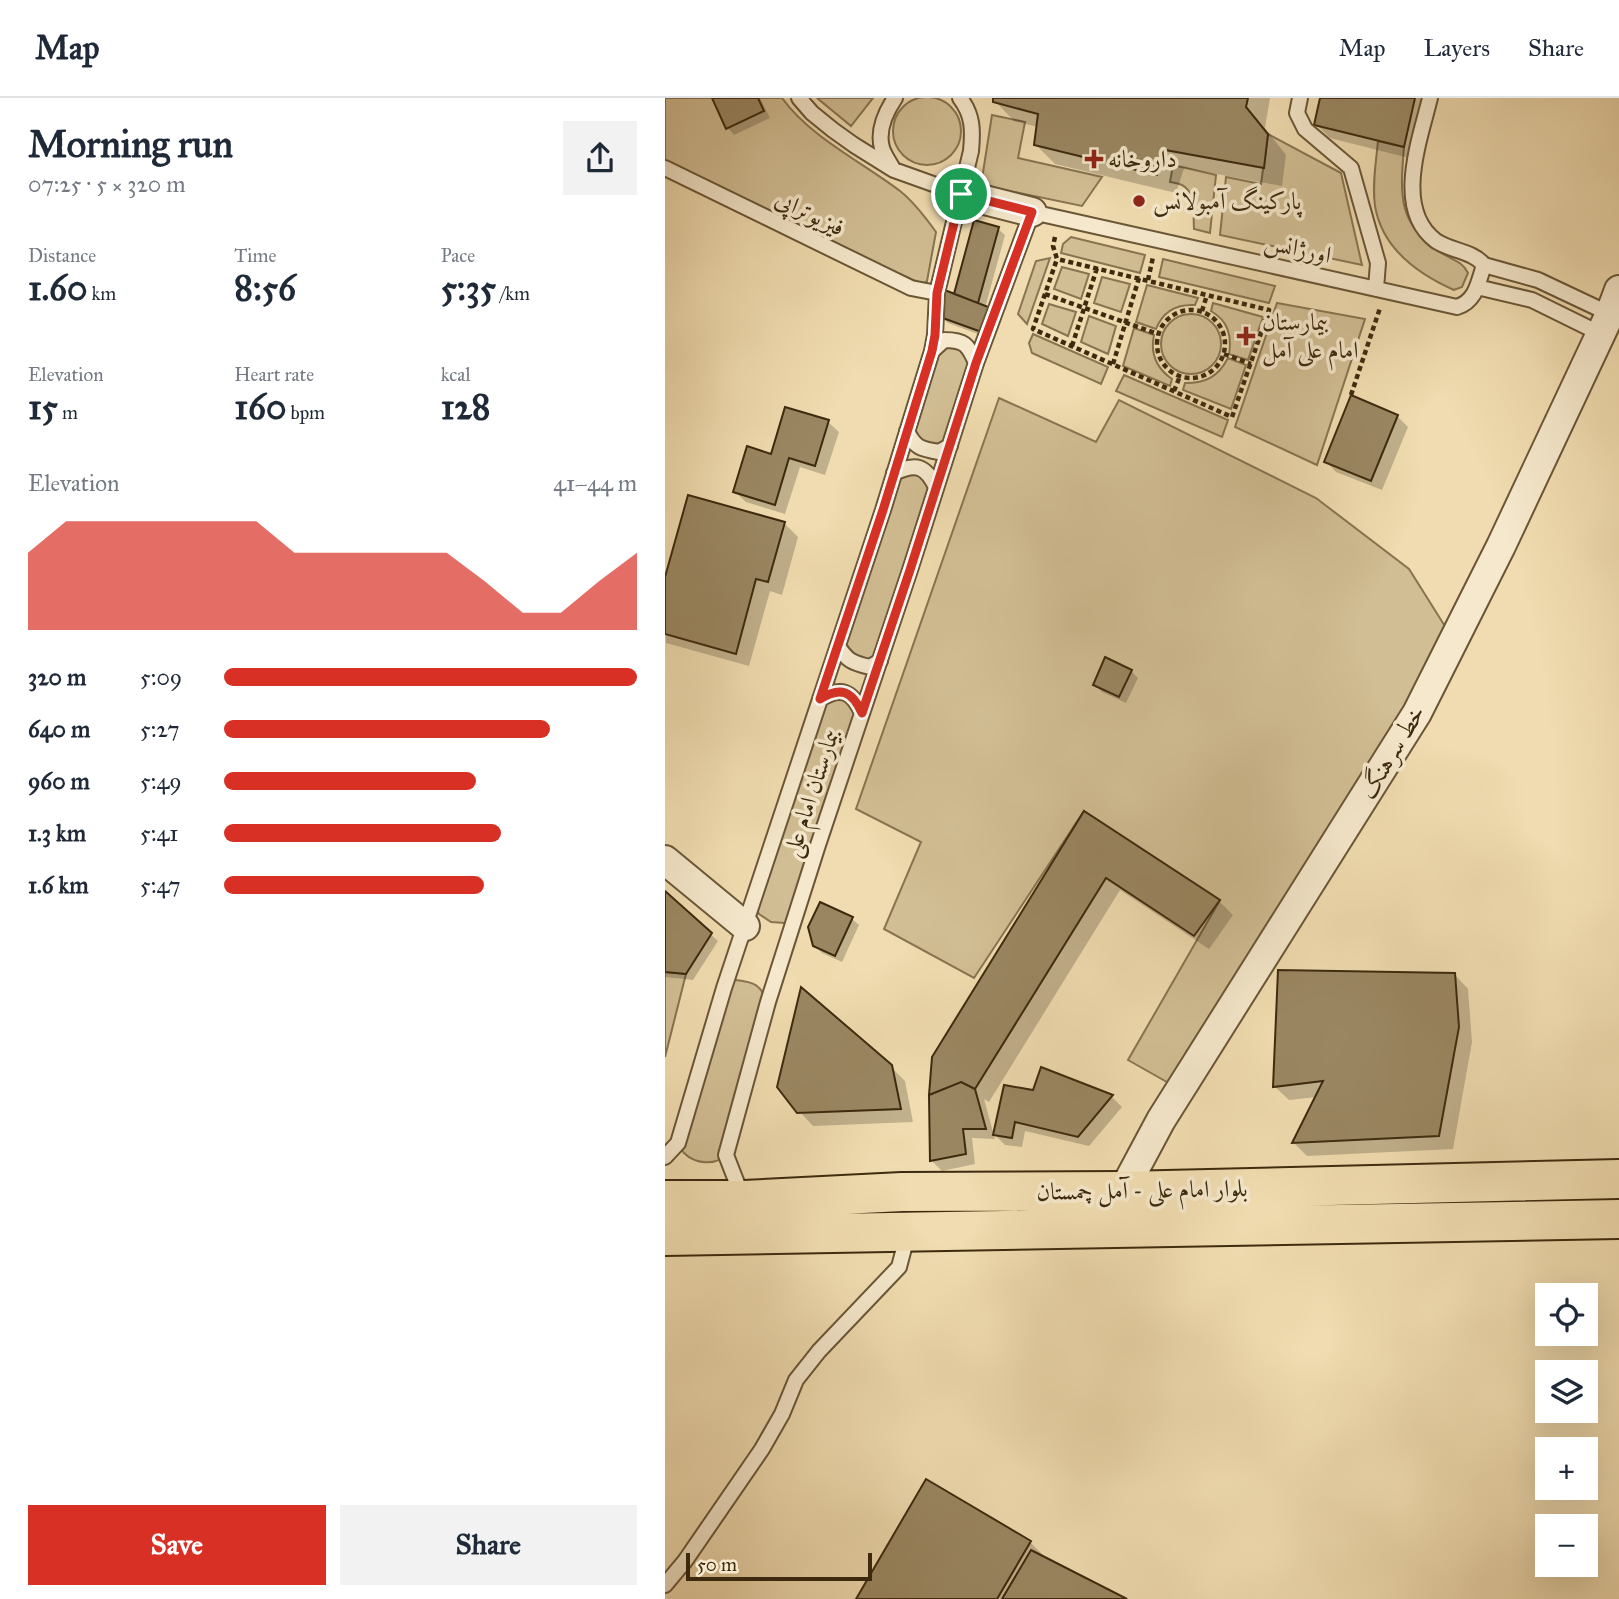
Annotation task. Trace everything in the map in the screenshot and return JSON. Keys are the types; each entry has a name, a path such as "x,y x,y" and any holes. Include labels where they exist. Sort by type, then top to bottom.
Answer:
{"main road":[{"name":"بلوار امام علی - آمل چمستان","path":"665,1200 744,1200 902,1192 1123,1191 1619,1179"},
{"path":"902,1192 908,1232"},
{"name":"بلوار امام علی - آمل چمستان","path":"665,1236 1619,1219"}],"street":[{"path":"961,194 1032,212"},
{"name":"خط سرهنگ","path":"1123,1191 1161,1120 1417,713 1501,546 1610,313"},
{"path":"665,859 745,926"}],"lane":[{"path":"799,98 833,130 894,170 961,194"},
{"path":"894,170 882,148 881,131 884,114 895,98"},
{"name":"بیمارستان امام علی","path":"665,1157 678,1143 706,1043 838,646 932,351 937,293 974,130 971,115 960,98"},
{"path":"1300,98 1297,113 1305,129 1351,168 1378,263 1381,290"},
{"path":"1430,98 1414,166 1412,192 1416,212 1424,229 1437,241 1478,259 1484,265 1538,280 1610,313"},
{"name":"فیزیوتراپی","path":"665,168 911,288 937,293"},
{"path":"976,363 1032,212"},
{"name":"اورژانس","path":"1032,212 1457,307 1471,299 1477,287"},
{"path":"1484,265 1477,287 1532,300 1610,313"},
{"path":"932,351 944,340 958,340 969,347 976,363"},
{"name":"بیمارستان امام علی","path":"744,1200 726,1155 768,1002 976,363"},
{"path":"907,431 914,444 925,450 939,452 950,446"},
{"path":"894,473 908,467 920,468 930,473 936,487"},
{"path":"838,646 844,656 855,664 870,667 880,661"},
{"path":"820,699 832,692 846,693 856,700 862,713"},
{"path":"665,1585 685,1561 762,1449 782,1414 796,1380 819,1351 899,1267 908,1232"}],"path":[{"path":"1057,259 1139,278 1269,310 1232,417 1033,329 1057,259"},
{"path":"1072,346 1097,268"},
{"path":"1113,364 1139,278"},
{"path":"1351,395 1381,290"},
{"path":"1045,294 1158,334"},
{"path":"1202,311 1207,295"},
{"path":"1189,309 1202,311 1211,315 1224,332 1224,354 1212,372 1202,377 1180,376 1169,371 1161,362 1157,351 1158,334 1167,318 1177,312 1189,309"},
{"path":"1224,354 1251,364"},
{"path":"1174,391 1180,376"}],"shaded area":[{"path":"934,97 955,112 961,124 959,144 951,155 934,165 920,165 903,155 895,144 893,124 903,107 914,99"},
{"path":"665,98 782,98 807,125 900,191 924,216 936,232 927,281 922,284 757,209 665,163"},
{"path":"817,98 873,98 851,126"},
{"path":"992,115 1025,122 1018,158 1102,177 1082,206 981,185"},
{"path":"1268,134 1341,173 1362,265 1220,235 1226,177 1261,184"},
{"path":"1378,141 1404,147 1402,194 1409,220 1428,243 1466,269 1468,273 1462,287 1454,290 1427,276 1404,258 1385,235 1374,198"},
{"path":"1173,165 1216,175 1210,233 1194,229 1190,193 1182,185 1170,182"},
{"path":"1071,237 1145,255 1140,273 1061,253 1063,244"},
{"path":"1050,258 1027,324 1018,314 1036,261"},
{"path":"1163,259 1275,286 1269,303 1159,277"},
{"path":"1062,267 1089,274 1081,299 1054,289"},
{"path":"1102,277 1130,284 1121,312 1094,303"},
{"path":"1147,285 1198,298 1195,305 1177,307 1167,313 1156,329 1136,322"},
{"path":"1213,303 1263,317 1248,360 1229,354 1227,329 1221,319 1211,311"},
{"path":"1277,303 1365,319 1317,465 1235,427"},
{"path":"1049,304 1076,312 1068,336 1042,324"},
{"path":"1191,314 1208,319 1216,327 1221,344 1216,361 1208,369 1191,374 1174,369 1166,361 1161,344 1166,327 1174,319"},
{"path":"1089,316 1116,326 1108,354 1081,342"},
{"path":"1134,328 1154,335 1154,354 1158,365 1172,379 1170,386 1123,366"},
{"path":"1033,334 1108,367 1101,384 1032,353 1029,343"},
{"path":"958,340 976,363 950,446 939,452 907,431 932,351"},
{"path":"1228,358 1246,365 1231,409 1183,390 1185,383 1199,382 1216,374"},
{"path":"1124,375 1228,420 1222,437 1116,391"},
{"path":"999,398 1096,442 1119,400 1316,498 1409,569 1448,631 1399,727 1174,1086 1128,1060 1220,900 1084,811 974,978 884,929 921,842 856,809"},
{"path":"908,467 936,487 870,667 838,646 894,473"},
{"path":"846,693 862,713 795,917 785,923 771,922 759,914 753,902 820,699"},
{"path":"665,972 686,974 665,1057"},
{"path":"736,980 756,985 768,1002 726,1155 716,1161 699,1161 684,1153 678,1143 724,988"}],"building":[{"path":"712,98 758,98 764,111 726,129"},
{"path":"993,98 1248,98 1246,107 1268,134 1264,168 1165,150 1157,175 1034,145 1038,114 993,102"},
{"path":"1320,98 1415,98 1404,147 1314,125"},
{"path":"974,220 999,227 978,303 954,294"},
{"path":"942,289 996,310 987,334 940,317"},
{"path":"1351,395 1398,415 1371,481 1324,462"},
{"path":"785,407 829,420 815,466 789,458 775,505 733,492 747,446 771,454"},
{"path":"688,495 785,522 768,582 756,579 736,654 665,634 665,577"},
{"path":"1105,657 1132,670 1119,697 1093,685"},
{"path":"1084,811 1220,900 1194,936 1106,878 975,1089 961,1082 929,1095 932,1057"},
{"path":"665,891 712,933 686,974 665,972"},
{"path":"820,902 853,917 835,956 813,946 808,927"},
{"path":"1278,970 1455,973 1459,1027 1439,1136 1292,1143 1323,1081 1273,1087"},
{"path":"801,987 892,1065 901,1109 797,1113 777,1087"},
{"path":"1041,1067 1113,1095 1078,1137 1015,1122 1012,1138 993,1135 1004,1085 1033,1090"},
{"path":"961,1082 975,1089 986,1129 963,1129 966,1154 930,1161 929,1095"},
{"path":"926,1479 1031,1541 997,1599 856,1599"},
{"path":"1031,1550 1127,1599 1002,1599"}],"place":[{"name":"داروخانه","path":"1094,159"},
{"name":"پارکینگ آمبولانس","path":"1139,201"},
{"name":"بیمارستان امام علی آمل","path":"1246,336"}],"route":[{"path":"961,194 1032,212 976,363 862,713 856,700 846,693 832,692 820,699 932,351 937,293 961,194"}]}
